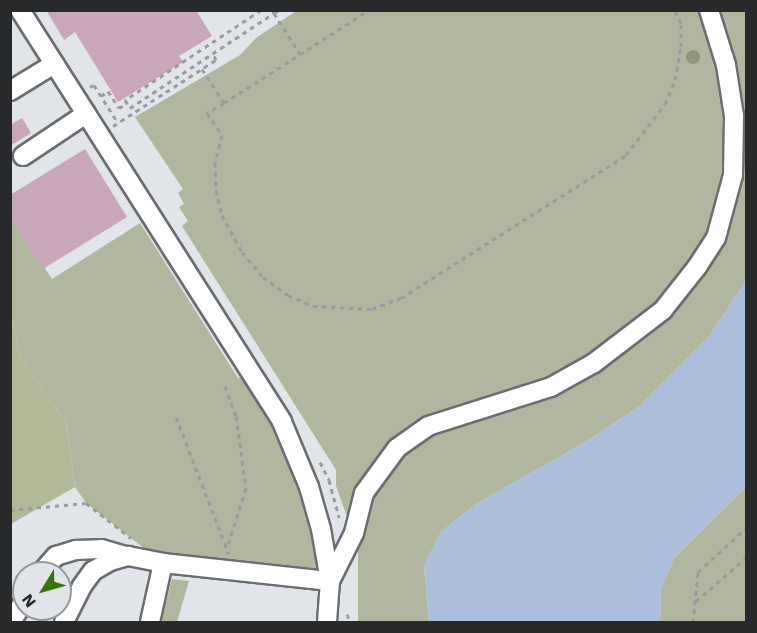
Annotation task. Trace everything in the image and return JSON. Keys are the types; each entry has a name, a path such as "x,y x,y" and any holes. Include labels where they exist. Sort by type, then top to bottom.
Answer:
{"lane":[{"path":"20,10 282,422 309,488 330,581 327,622"},
{"path":"330,581 347,550 364,493 397,448 428,426 551,387 594,363 663,310 698,267 716,238 733,175 734,116 728,75 710,10"},
{"path":"10,91 54,64"},
{"path":"23,156 86,114"},
{"path":"52,561 56,556 76,550 133,550 163,563 330,581"},
{"path":"64,622 93,572 133,550"},
{"path":"150,622 163,563"}],"path":[{"path":"261,10 125,100 129,108 279,10"},
{"path":"354,10 358,17"},
{"path":"369,10 207,113 222,135 216,163 216,190 222,215 242,252 263,277 288,295 313,306 372,309 401,298 626,155 665,104 675,80 681,47 681,23 675,10"},
{"path":"273,12 300,54"},
{"path":"118,123 216,60 213,53"},
{"path":"202,69 224,103"},
{"path":"101,96 108,92 119,108 127,103"},
{"path":"225,386 236,416 246,488 228,545"},
{"path":"176,417 199,484 228,545 233,571"},
{"path":"10,510 86,503 133,550"},
{"path":"693,622 698,572 747,528"},
{"path":"694,602 747,558"}],"green space":[{"path":"296,11 746,11 746,281 708,338 640,406 584,443 476,504 441,532 424,566 429,622 358,622 358,547 336,486 336,470 182,226 188,221 179,207 184,204 178,193 183,189 135,117 240,55 256,38"},
{"path":"10,217 52,279 140,223 238,378 252,375 282,422 330,581 163,563 86,503 75,487 66,422 21,359 11,314"},
{"path":"11,314 21,359 66,422 75,487 11,524"},
{"path":"746,487 746,622 660,622 661,589 674,558"},
{"path":"172,579 189,581 177,622 161,622"}],"water":[{"path":"746,281 746,487 674,558 661,589 660,622 429,622 424,566 441,532 476,504 584,443 640,406 708,338"}],"building":[{"path":"46,10 196,10 212,36 179,56 183,62 118,102 75,32 64,40"},
{"path":"22,118 31,133 10,146 10,125"},
{"path":"85,149 127,217 43,269 10,217 10,195"}]}
